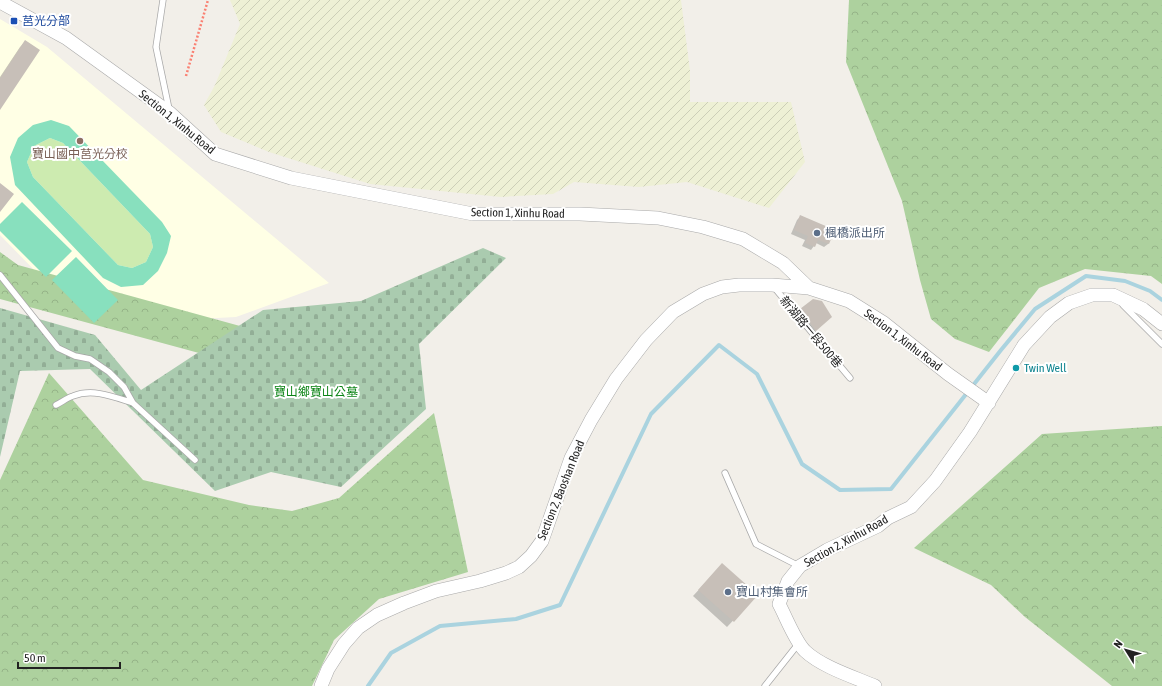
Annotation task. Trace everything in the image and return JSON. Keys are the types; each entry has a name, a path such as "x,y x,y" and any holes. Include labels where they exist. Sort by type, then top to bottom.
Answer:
{"street":[{"name":"Section 1, Xinhu Road","path":"0,2 66,38 170,113 215,154 291,178 473,214 580,214 658,218 703,227 742,239 783,263 809,288 849,301 884,323 948,374 989,403"},
{"name":"Section 2, Baoshan Road","path":"321,686 328,669 344,644 358,628 377,615 404,602 436,591 480,581 506,573 519,567 531,556 542,541 571,458 591,420 616,379 646,340 673,312 703,294 722,287 739,285 772,285 809,288"},
{"name":"Section 2, Xinhu Road","path":"875,686 845,675 805,651 799,643 779,604 788,581 800,566 827,550 878,526 888,518 911,507 935,481 970,432 1024,344 1050,317 1069,303 1086,297 1092,295 1114,295"},
{"path":"1114,295 1143,309 1162,324"}],"lane":[{"path":"163,0 156,48 170,113"},
{"path":"0,275 58,348 74,356 90,359 109,372 124,387 133,403 195,460"},
{"name":"新湖路一段500巷","path":"772,285 850,378"},
{"path":"1114,295 1162,344"},
{"path":"56,405 73,396 88,392 133,403"},
{"path":"725,473 756,544 800,566"},
{"path":"766,686 799,643"}],"path":[{"path":"186,76 208,0"}],"shaded area":[{"path":"230,0 681,0 690,71 690,102 791,102 805,162 769,208 687,182 639,187 574,182 553,194 501,197 370,184 269,152 221,132 204,105 215,85 240,24"},
{"name":"寶山國中莒光分校","path":"0,19 47,47 329,283 236,317 139,322 85,322 0,235"}],"green space":[{"path":"849,0 1162,0 1162,284 1151,276 1085,269 1039,288 989,352 955,339 931,319 920,280 902,201 846,62"},
{"path":"51,120 69,126 162,222 171,236 167,253 158,271 143,285 121,287 103,278 15,185 10,157 18,138 33,125","holes":["50,138 63,143 150,234 153,247 146,262 132,268 118,265 33,177 27,162 34,146"]},
{"path":"50,138 63,143 150,234 153,247 146,262 132,268 118,265 33,177 27,162 34,146"},
{"path":"22,202 72,251 46,277 0,231 0,224"},
{"name":"寶山鄉寶山公墓","path":"483,248 506,258 419,344 426,409 341,487 271,472 215,491 90,369 20,371 0,457 0,308 95,335 141,390 263,310 361,301"},
{"path":"0,252 18,265 240,326 210,356 0,299"},
{"path":"76,257 118,300 94,323 52,280"},
{"path":"49,373 143,480 249,505 292,511 339,498 434,413 468,572 379,599 334,640 312,686 0,686 0,480"},
{"path":"1162,426 1162,686 1112,686 1025,617 991,585 914,548 1042,434"}],"building":[{"path":"25,40 40,50 0,110 0,78"},
{"path":"0,183 14,194 0,212"},
{"name":"楓橋派出所","path":"800,215 835,230 829,244 818,240 815,247 805,243 808,236 794,230"},
{"path":"813,299 822,301 832,317 816,331 800,309"},
{"name":"寶山村集會所","path":"722,563 758,595 734,622 698,590"}],"waterway":[{"path":"368,686 391,653 440,626 516,619 560,605 651,414 719,345 757,374 802,464 840,490 891,489 1035,309 1086,276 1125,281 1150,291 1162,300"}],"place":[{"name":"莒光分部","path":"14,21"},
{"name":"寶山國中莒光分校","path":"80,141"},
{"name":"楓橋派出所","path":"817,233"},
{"name":"Twin Well","path":"1016,368"},
{"name":"寶山村集會所","path":"728,592"}]}
